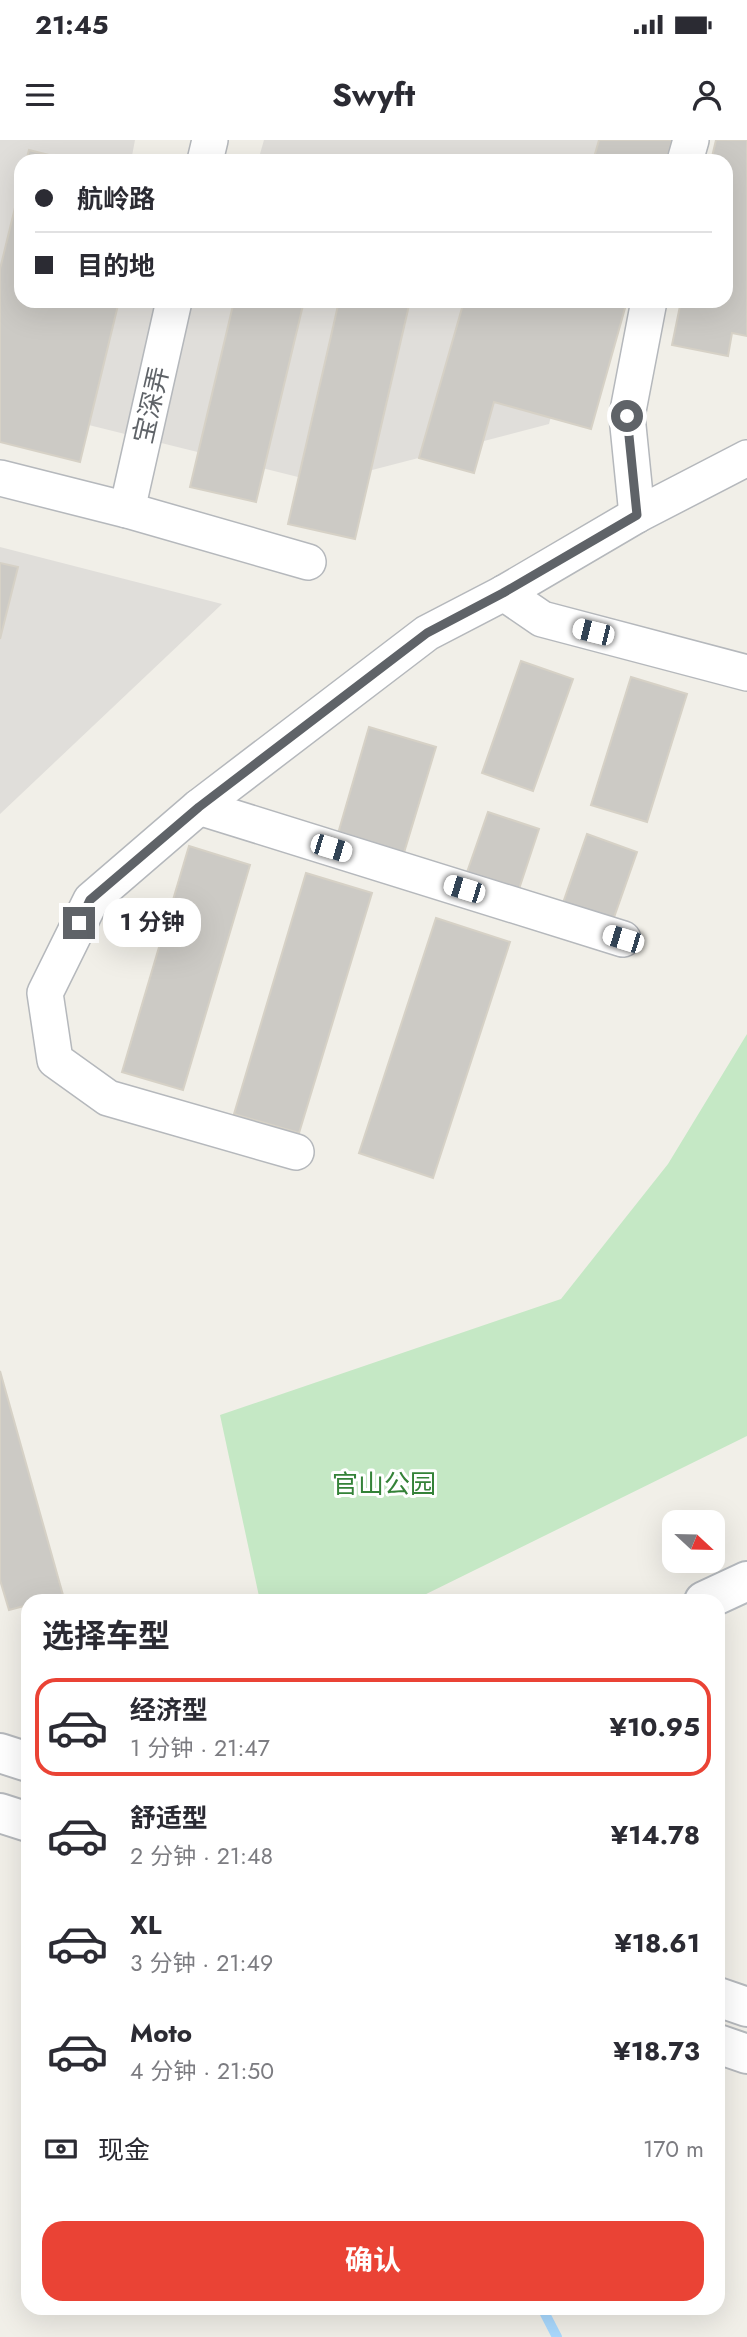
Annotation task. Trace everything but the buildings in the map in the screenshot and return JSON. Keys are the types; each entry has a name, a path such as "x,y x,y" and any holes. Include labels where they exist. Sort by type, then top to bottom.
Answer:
{"street":[{"name":"宝深弄","path":"127,509 172,308"},
{"path":"637,515 627,416 648,308"},
{"path":"296,1152 108,1098 55,1060 45,993 90,900 199,807 427,633 503,593 637,515 747,458"},
{"path":"0,478 127,509 308,562"},
{"path":"503,593 542,619 747,673"},
{"path":"199,807 623,939"},
{"path":"719,1594 747,1581"},
{"path":"0,1753 21,1760"},
{"path":"0,1813 21,1820"},
{"path":"725,1999 747,2007"},
{"path":"725,2046 747,2054"}],"shaded area":[{"path":"0,140 135,140 132,154 14,154 14,308 578,308 549,424 322,483 0,403"},
{"path":"264,140 619,140 616,154 260,154"},
{"path":"0,547 222,604 0,814"}],"green space":[{"name":"官山公园","path":"747,1034 747,1436 426,1594 258,1594 220,1415 561,1299 668,1164"}],"waterway":[{"path":"546,2315 557,2337"}],"route":[{"path":"79,923 90,900 199,807 427,633 503,593 637,515 627,416"}]}
